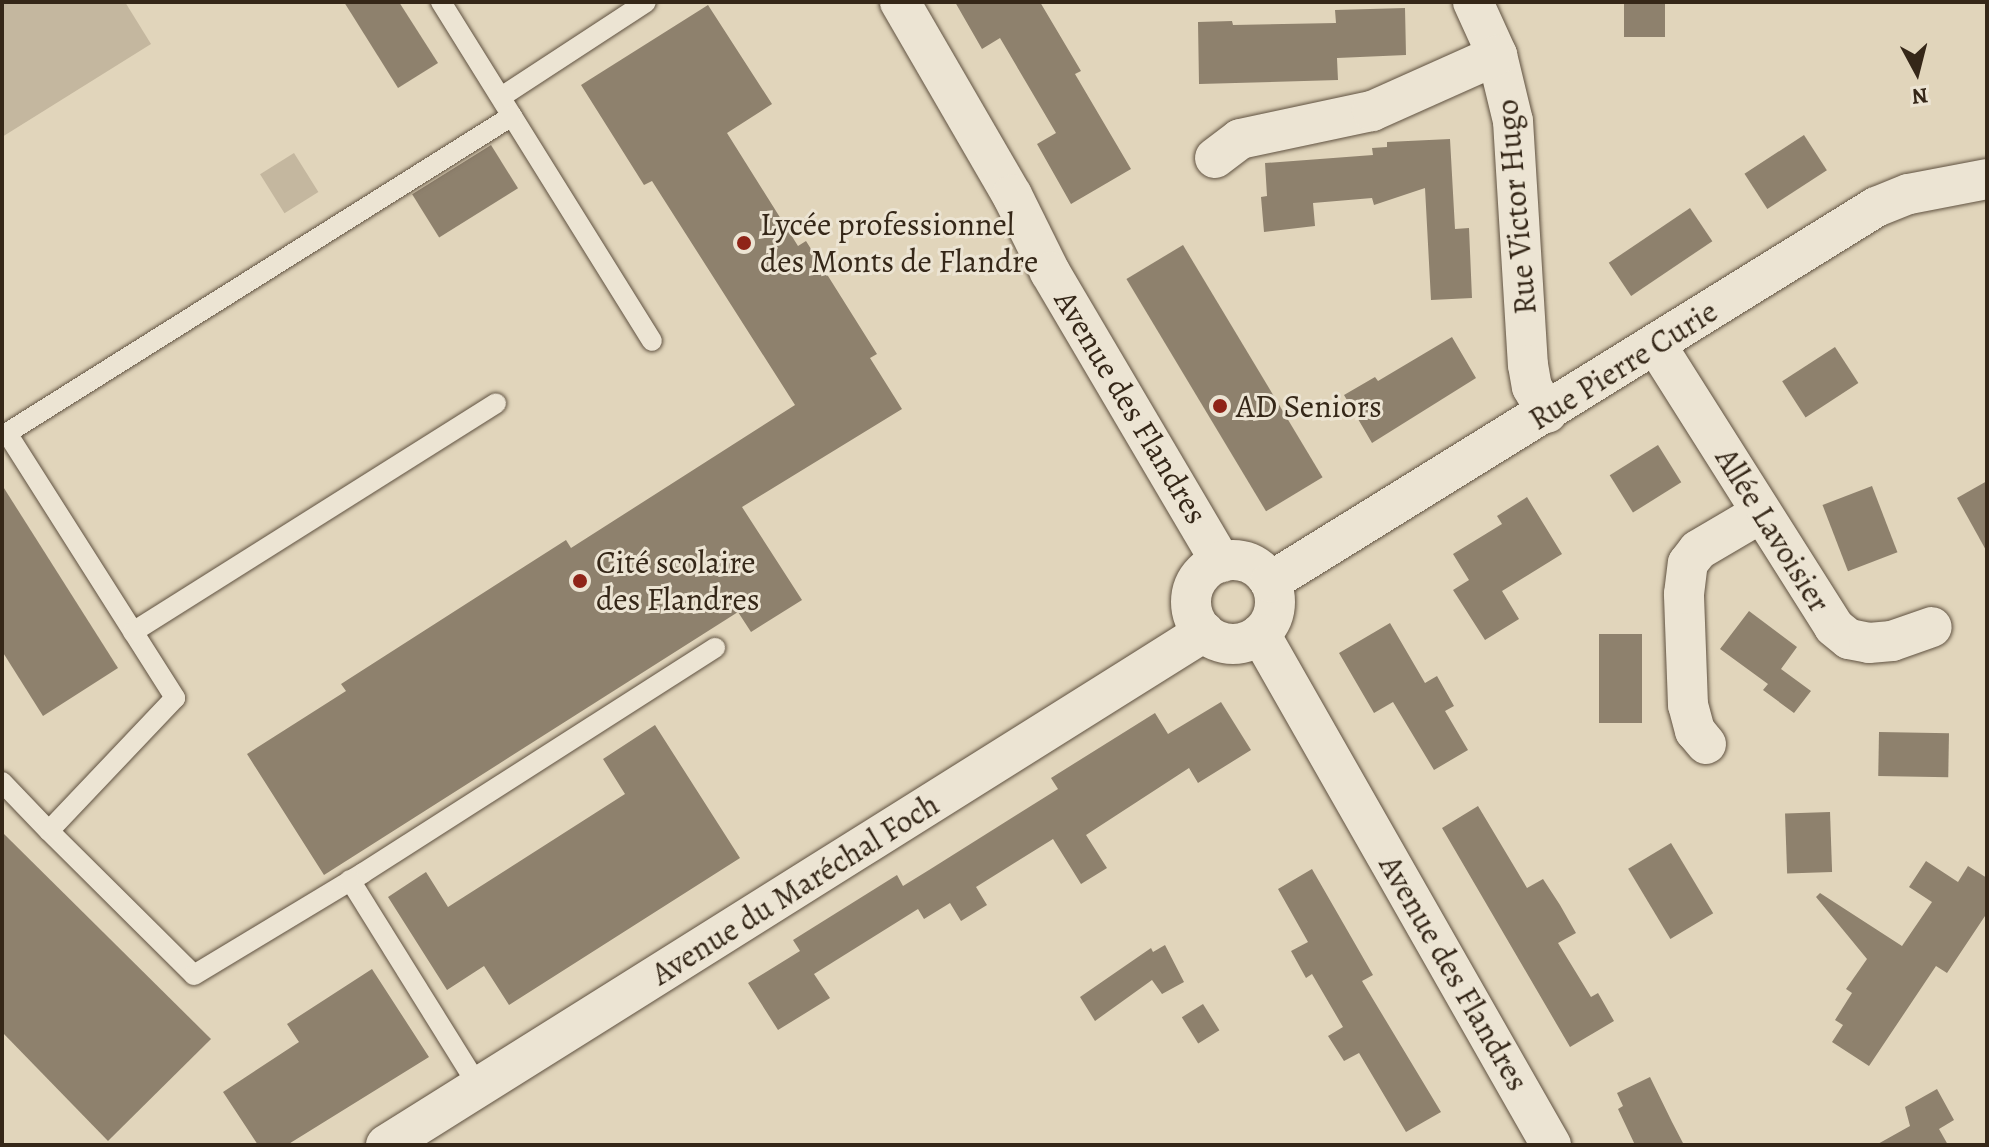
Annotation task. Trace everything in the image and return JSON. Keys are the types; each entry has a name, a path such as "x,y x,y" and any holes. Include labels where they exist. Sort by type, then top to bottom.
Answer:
{"street":[{"name":"Avenue des Flandres","path":"900,2 1012,195 1059,285 1221,562"},
{"name":"Rue Victor Hugo","path":"1473,2 1497,55 1516,142 1529,376 1547,413"},
{"path":"1215,158 1240,139 1372,111 1497,55"},
{"name":"Rue Pierre Curie","path":"1270,582 1876,207 1909,194 1987,179"},
{"name":"Allée Lavoisier","path":"1656,345 1827,618 1842,634 1869,643 1892,641 1932,627"},
{"path":"1706,744 1695,731 1688,705 1684,594 1688,563 1698,550 1761,513"},
{"path":"1221,562 1246,562 1270,582 1275,610 1260,634 1235,644 1215,640 1204,632 1193,614 1192,592 1203,573 1221,562"},
{"name":"Avenue du Maréchal Foch","path":"386,1145 1204,632"},
{"name":"Avenue des Flandres","path":"1260,634 1551,1145"}],"lane":[{"path":"441,2 652,341"},
{"path":"501,97 646,2"},
{"path":"49,831 175,698 7,433 512,116"},
{"path":"133,632 496,403"},
{"path":"2,782 194,975 350,880 715,648"},
{"path":"350,880 479,1087"}],"shaded area":[{"path":"2,2 125,2 151,44 2,137"},
{"path":"294,153 318,192 284,213 260,174"}],"building":[{"path":"344,2 399,2 438,63 398,88"},
{"path":"955,2 1040,2 1081,71 1075,74 1131,169 1071,204 1037,144 1056,133 1000,38 982,49"},
{"path":"1624,2 1665,2 1665,37 1624,37"},
{"path":"708,5 772,104 727,133 798,246 806,241 877,354 870,358 902,409 742,507 802,600 751,632 738,612 324,875 247,754 346,691 341,684 566,540 571,548 795,405 652,181 644,185 581,85"},
{"path":"1405,8 1406,55 1337,58 1338,80 1199,84 1198,22 1232,21 1233,25 1336,23 1335,10"},
{"path":"1804,135 1827,170 1767,209 1744,174"},
{"path":"1450,139 1455,229 1469,228 1472,298 1431,300 1425,188 1374,205 1372,198 1313,203 1315,226 1264,232 1261,197 1267,196 1265,163 1373,155 1372,148 1387,147 1387,142"},
{"path":"491,145 518,188 439,238 412,194"},
{"path":"1690,208 1712,241 1631,296 1609,263"},
{"path":"1183,245 1323,477 1266,511 1126,279"},
{"path":"1452,337 1476,378 1372,443 1344,395 1375,377 1378,381"},
{"path":"1835,347 1858,383 1806,417 1782,381"},
{"path":"1658,445 1681,482 1633,513 1610,475"},
{"path":"1987,481 1987,552 1957,498"},
{"path":"2,485 118,668 43,716 2,651"},
{"path":"1872,486 1897,552 1848,571 1823,505"},
{"path":"1527,497 1562,554 1502,591 1519,619 1485,640 1453,590 1469,580 1453,554 1502,524 1497,516"},
{"path":"1749,611 1797,647 1781,669 1811,691 1794,713 1763,690 1768,684 1720,649"},
{"path":"1390,623 1425,683 1437,676 1454,706 1445,711 1468,750 1434,770 1393,702 1374,713 1339,653"},
{"path":"1599,634 1642,634 1642,723 1599,723"},
{"path":"1221,702 1251,750 1198,783 1189,768 1086,835 1107,868 1081,884 1053,839 976,887 987,905 961,921 950,903 924,919 918,909 814,974 830,998 778,1030 748,983 800,951 793,940 897,875 903,886 929,870 1058,789 1051,778 1155,713 1168,734"},
{"path":"655,725 740,858 509,1005 484,966 447,990 388,897 426,872 448,907 625,794 603,759"},
{"path":"1879,732 1949,733 1948,777 1878,776"},
{"path":"1478,806 1527,888 1543,879 1560,905 1576,933 1558,943 1591,997 1598,993 1614,1021 1570,1047 1442,828"},
{"path":"1830,812 1832,872 1787,874 1785,814"},
{"path":"2,832 211,1039 108,1141 2,1032"},
{"path":"1671,843 1713,913 1670,939 1628,869"},
{"path":"1926,861 1958,882 1968,866 1987,878 1987,913 1947,973 1936,966 1869,1066 1832,1042 1843,1025 1835,1020 1852,993 1846,989 1867,959 1816,897 1820,893 1902,946 1932,902 1909,887"},
{"path":"1312,869 1373,975 1362,981 1441,1112 1406,1132 1359,1053 1344,1061 1328,1036 1343,1027 1312,974 1306,978 1291,951 1308,942 1278,889"},
{"path":"1165,945 1184,982 1162,994 1152,980 1095,1021 1080,997 1151,948 1153,952"},
{"path":"372,969 429,1057 287,1145 258,1145 223,1092 299,1042 287,1024"},
{"path":"1203,1004 1219,1030 1198,1044 1182,1017"},
{"path":"1650,1077 1684,1145 1635,1145 1618,1109 1623,1106 1617,1093"},
{"path":"1937,1089 1954,1120 1939,1129 1948,1145 1876,1145 1910,1126 1905,1107"}],"place":[{"name":"Lycée professionnel des Monts de Flandre","path":"744,243"},
{"name":"AD Seniors","path":"1220,406"},
{"name":"Cité scolaire des Flandres","path":"580,581"}]}
